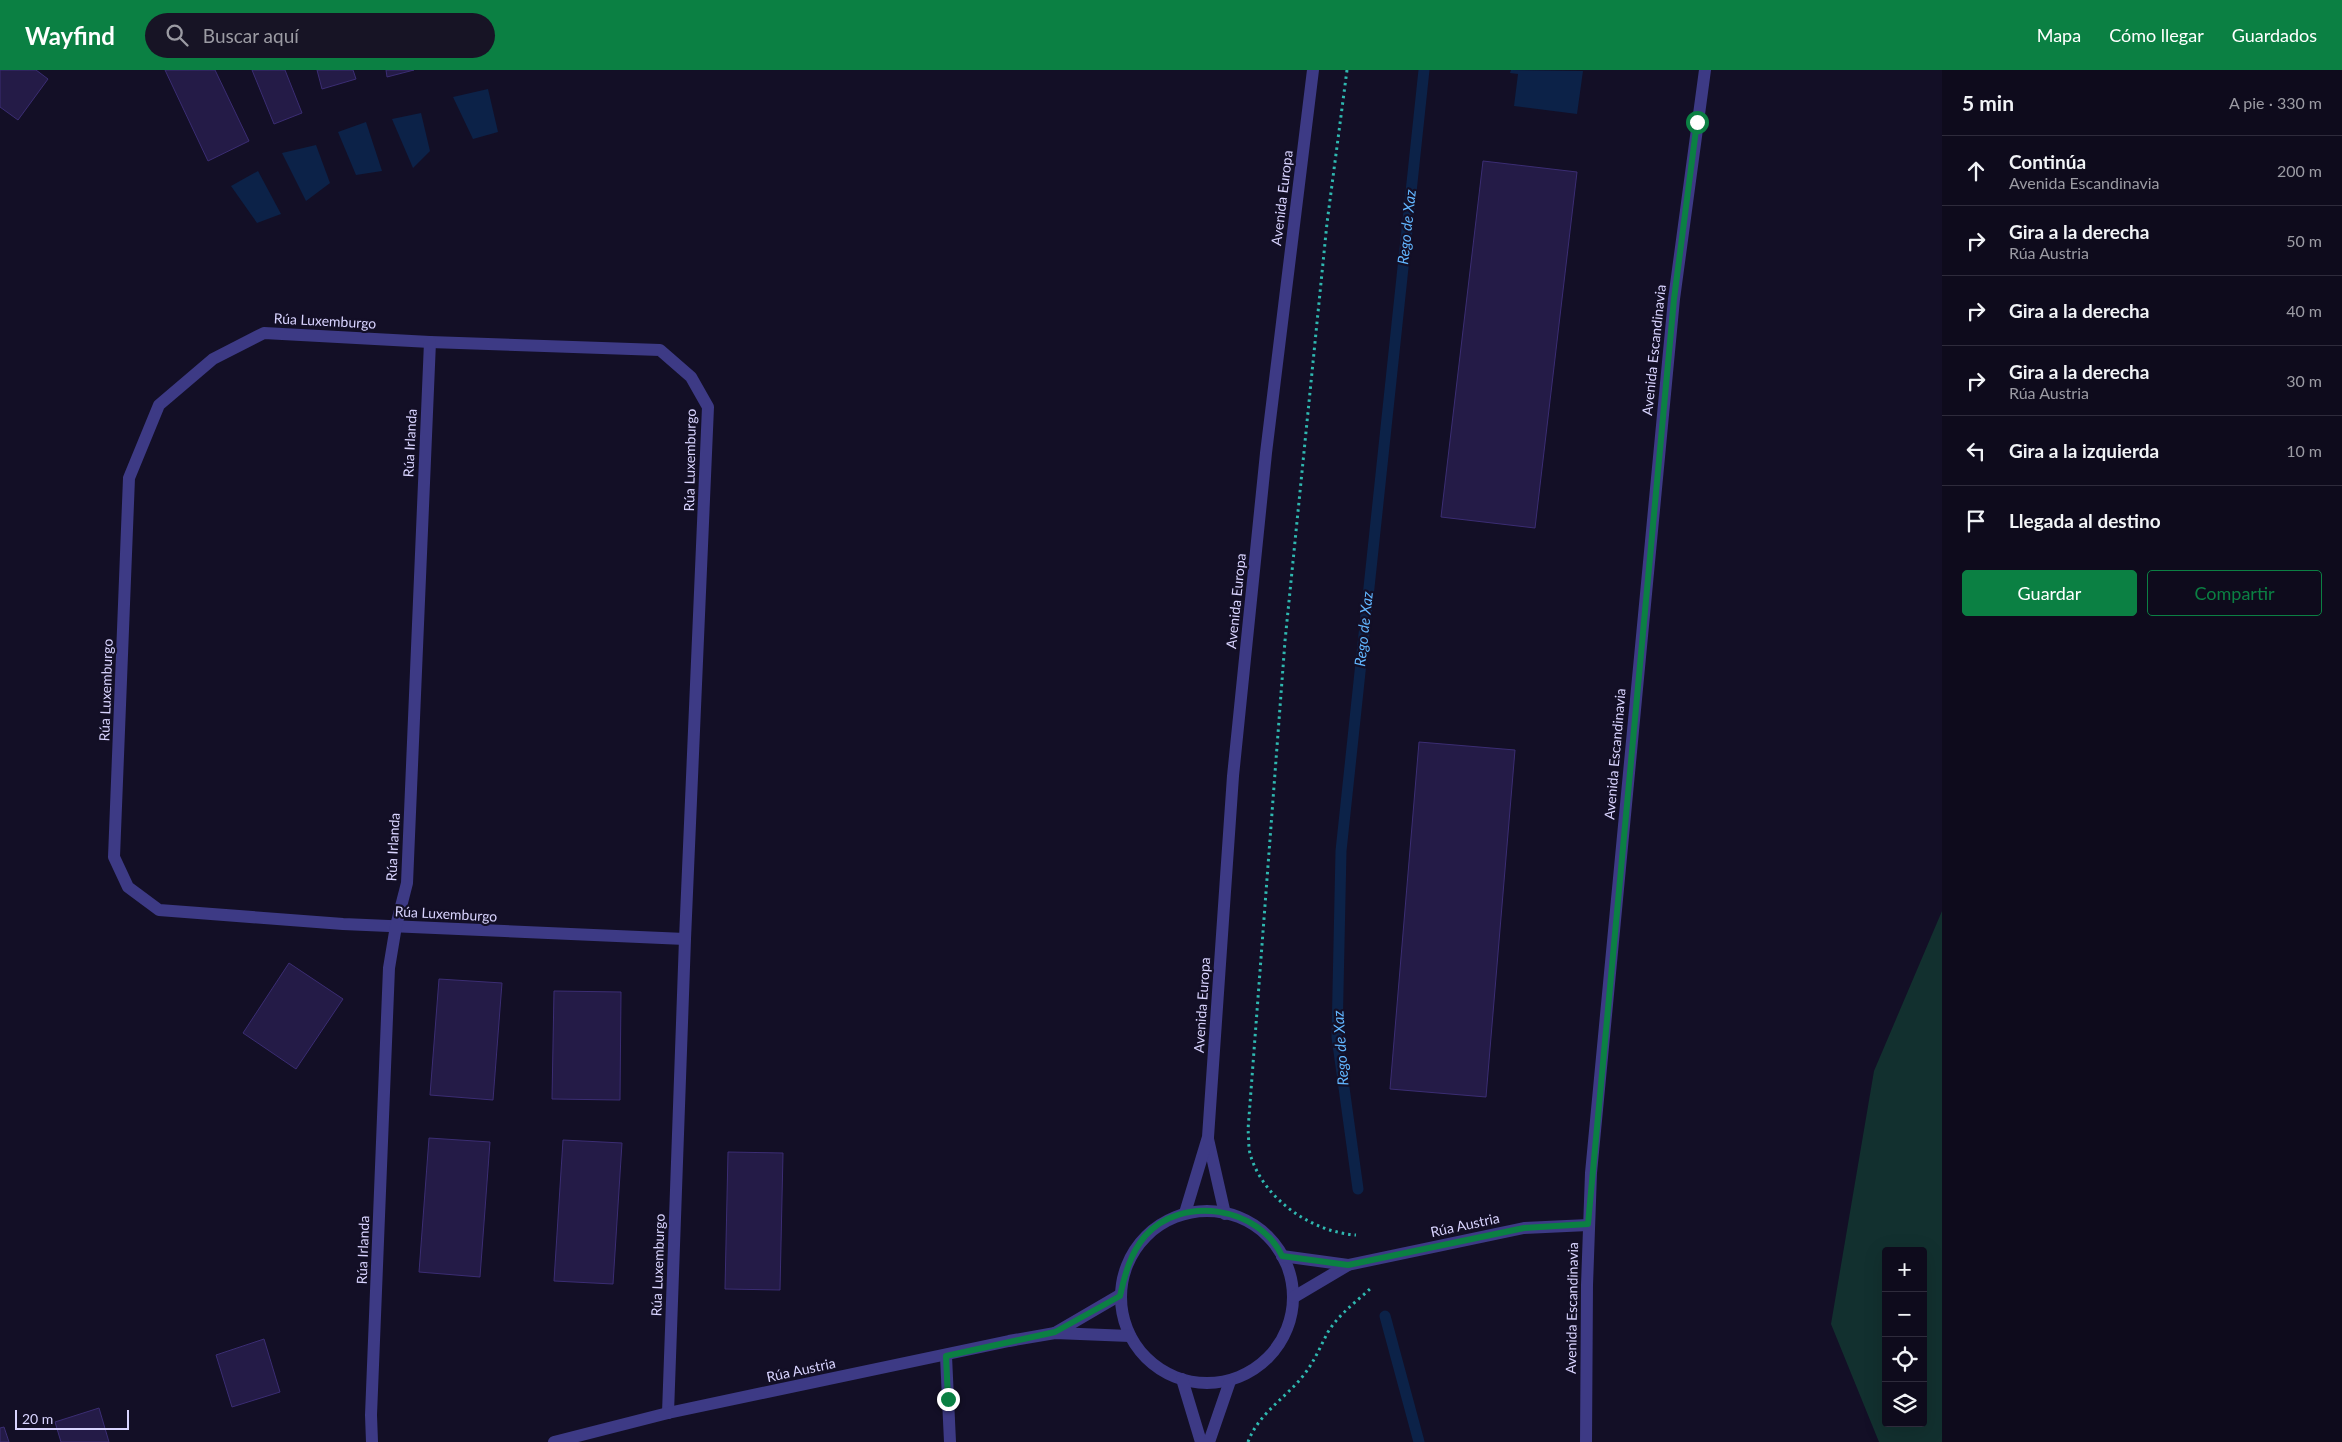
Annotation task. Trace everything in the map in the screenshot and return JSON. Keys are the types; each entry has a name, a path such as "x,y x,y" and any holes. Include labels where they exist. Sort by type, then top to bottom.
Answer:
{"street":[{"name":"Avenida Europa","path":"1185,1213 1208,1137 1236,747 1266,453 1313,70"},
{"name":"Avenida Escandinavia","path":"1586,1442 1588,1224 1592,1163 1674,299 1705,70"},
{"name":"Rúa Luxemburgo","path":"668,1412 685,939 708,407 691,377 660,350 430,342 264,333 213,359 159,405 129,478 114,857 128,887 159,910 396,926 685,939"},
{"name":"Rúa Irlanda","path":"372,1442 371,1415 388,996 396,926 407,884 430,342"},
{"name":"Avenida Europa","path":"1208,1137 1225,1214"},
{"path":"1203,1210 1225,1214 1238,1216 1257,1226 1275,1241 1292,1278 1294,1297 1288,1330 1276,1350 1257,1369 1230,1380 1213,1384 1173,1377 1151,1364 1136,1348 1130,1336 1121,1312 1120,1296 1126,1266 1146,1236 1165,1221 1185,1213 1203,1210"},
{"name":"Rúa Austria","path":"1294,1297 1348,1265 1524,1228 1588,1224"},
{"name":"Rúa Austria","path":"1282,1256 1348,1265"},
{"name":"Rúa Austria","path":"1055,1332 1120,1296"},
{"name":"Rúa Austria","path":"554,1442 668,1412 1055,1332 1130,1336"},
{"path":"946,1356 950,1442"},
{"path":"1182,1379 1201,1442"},
{"path":"1209,1442 1230,1380"}],"path":[{"path":"1347,70 1327,223 1285,641 1248,1130 1250,1155 1253,1162 1260,1177 1277,1197 1299,1216 1316,1225 1330,1230 1361,1234"},
{"path":"1248,1442 1253,1429 1265,1414 1307,1371 1329,1331 1341,1314 1373,1287"}],"green space":[{"path":"1942,911 1942,1442 1879,1442 1831,1324 1874,1071"}],"water":[{"path":"1511,70 1583,71 1577,114 1514,106 1518,74 1510,73"},
{"path":"488,89 498,132 473,139 453,97"},
{"path":"421,113 430,151 413,168 392,119"},
{"path":"366,122 382,171 356,175 338,132"},
{"path":"316,145 330,183 306,201 282,153"},
{"path":"258,171 281,214 257,223 231,186"}],"building":[{"path":"0,70 36,70 48,79 18,120 0,107"},
{"path":"165,70 215,70 249,141 208,161"},
{"path":"252,70 285,70 302,113 274,124"},
{"path":"317,70 353,70 356,79 322,89"},
{"path":"386,70 414,70 387,77"},
{"path":"1483,161 1577,172 1535,528 1441,517"},
{"path":"1419,742 1515,750 1486,1097 1390,1089"},
{"path":"289,963 343,999 296,1069 243,1033"},
{"path":"439,979 502,983 493,1100 430,1095"},
{"path":"554,991 621,992 620,1100 552,1099"},
{"path":"429,1138 490,1142 480,1277 419,1272"},
{"path":"563,1140 622,1143 613,1284 554,1281"},
{"path":"728,1152 783,1153 780,1290 725,1289"},
{"path":"264,1339 280,1392 232,1407 216,1355"},
{"path":"99,1408 109,1442 61,1442 55,1422"},
{"path":"4,1427 9,1442 0,1442 0,1428"}],"waterway":[{"name":"Rego de Xaz","path":"1358,1189 1337,1037 1341,851 1424,70"},
{"name":"Rego de Xaz","path":"1385,1316 1419,1442"}],"route":[{"path":"948,1399 946,1356 1055,1332 1120,1296 1126,1266 1146,1236 1165,1221 1185,1213 1203,1210 1238,1216 1257,1226 1275,1241 1282,1256 1348,1265 1524,1228 1588,1224 1591,1173 1674,299 1697,122"}]}
